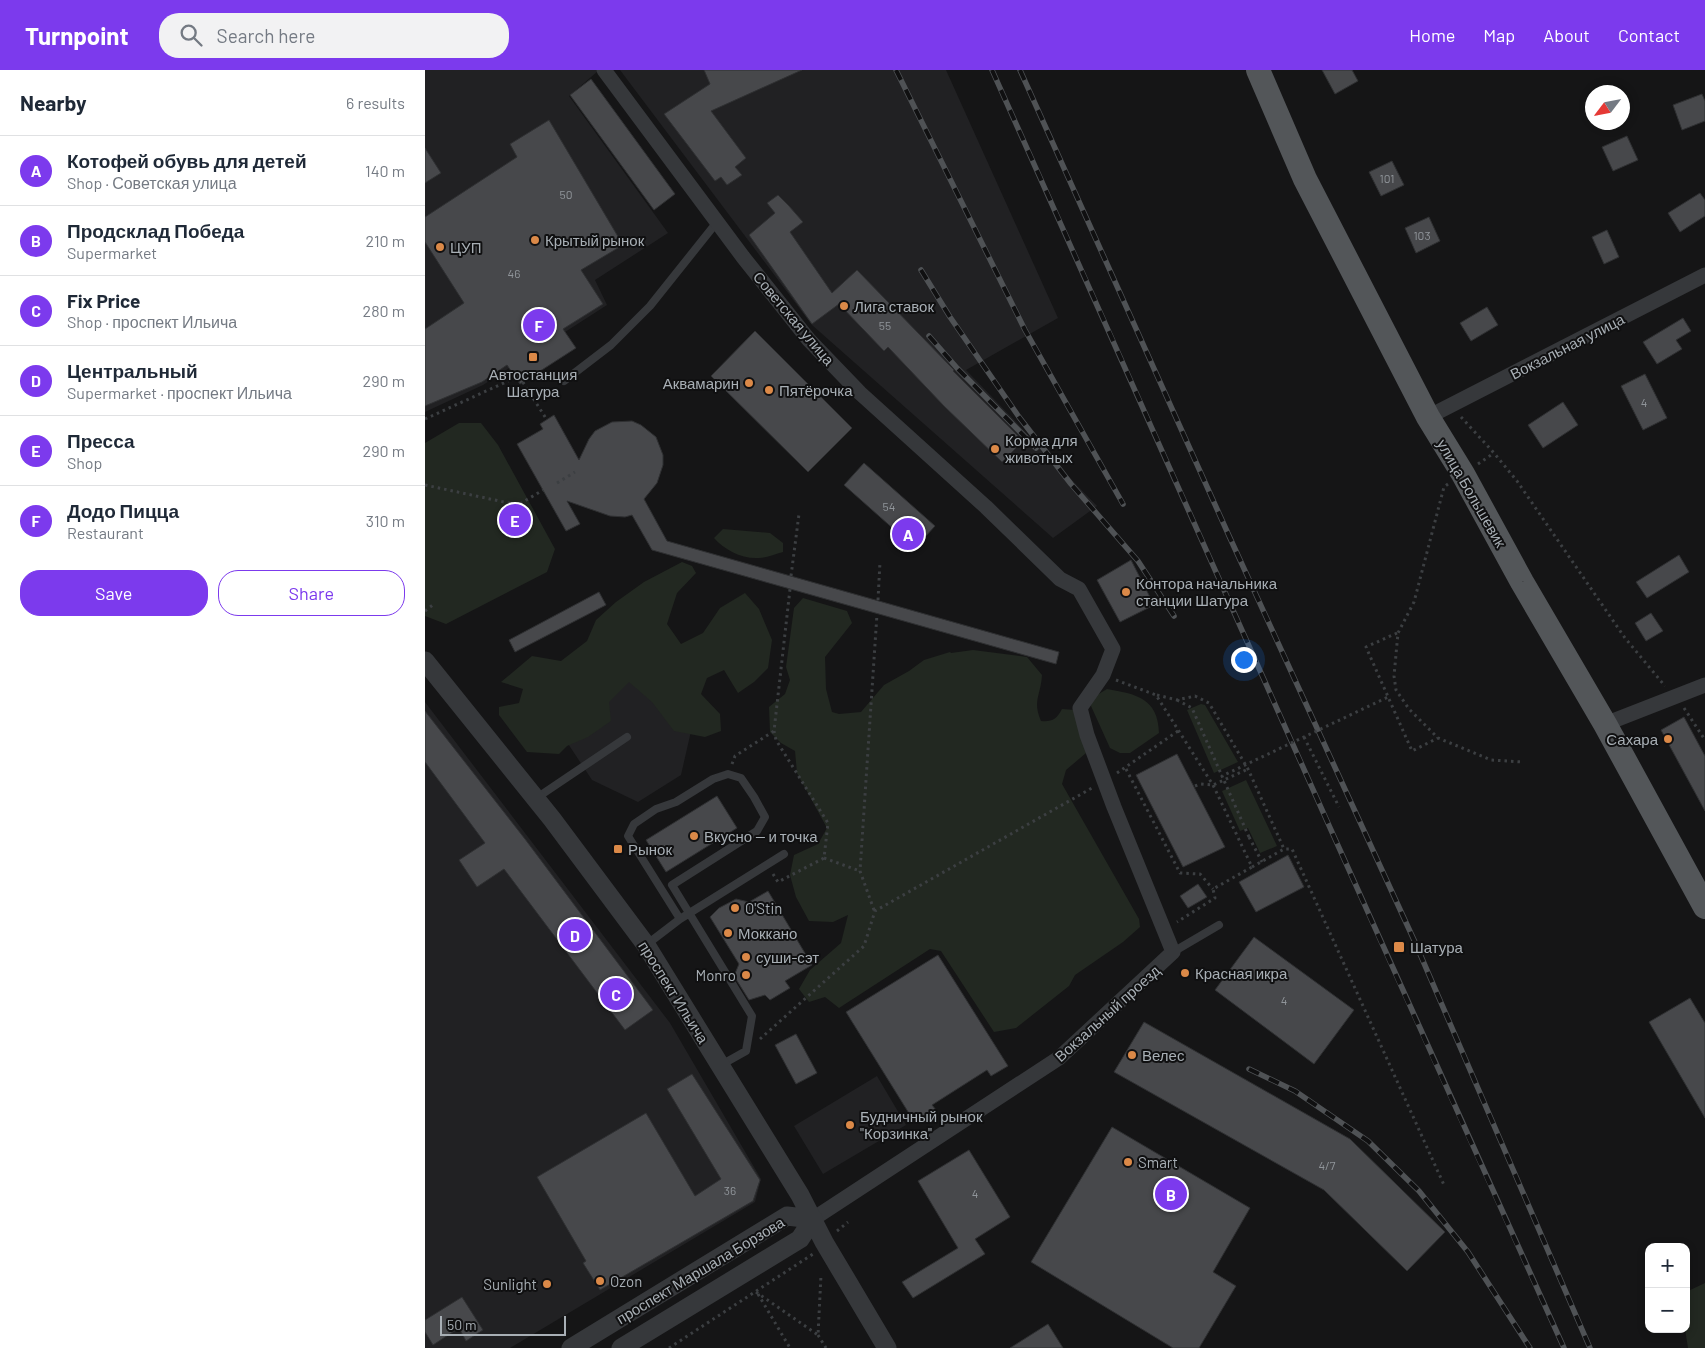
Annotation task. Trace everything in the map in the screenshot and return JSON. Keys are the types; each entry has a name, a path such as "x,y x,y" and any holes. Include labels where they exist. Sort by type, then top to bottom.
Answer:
{"main road":[{"name":"улица Большевик","path":"1258,70 1305,179 1428,417 1463,474 1522,582 1605,724 1705,907"}],"street":[{"name":"Советская улица","path":"604,70 717,222 809,340 860,392 986,507 1060,579 1079,589 1113,649 1103,676 1080,708 1087,735 1104,781"},
{"name":"Вокзальная улица","path":"1428,417 1705,275"},
{"name":"проспект Ильича","path":"425,661 535,799 646,945 813,1219 824,1242 887,1348"},
{"path":"1605,724 1705,684"},
{"path":"1104,781 1173,952"},
{"name":"Вокзальный проезд","path":"813,1219 1059,1058 1173,952"},
{"name":"проспект Маршала Борзова","path":"571,1348 787,1216 813,1219 800,1239 621,1348"}],"lane":[{"path":"564,381 611,345 650,306 717,222"},
{"path":"535,799 627,737"},
{"path":"679,919 629,836 634,824 656,810 676,802 713,779 728,774 741,778 765,817 757,831 672,885 752,1016 746,1051 721,1066"},
{"path":"646,945 679,919 784,854"},
{"path":"1173,952 1219,925"}],"path":[{"path":"425,419 519,376 547,420"},
{"path":"1450,406 1495,453 1517,481 1625,638 1675,696 1705,740"},
{"path":"557,483 575,472"},
{"path":"1463,474 1444,487 1414,602 1398,632 1393,676 1395,690 1409,709 1438,738 1491,760 1522,762"},
{"path":"425,485 518,505 543,490"},
{"path":"791,576 799,514"},
{"path":"878,600 880,562"},
{"path":"790,589 774,731 776,740 828,823 824,858"},
{"path":"425,611 434,604"},
{"path":"746,1051 865,946 875,910 860,871 877,614"},
{"path":"1398,632 1366,647 1412,751 1438,738"},
{"path":"1103,676 1127,683 1156,695 1177,700 1192,708 1262,862"},
{"path":"1156,695 1213,785 1252,867"},
{"path":"1177,700 1195,696 1209,703 1248,769 1284,849"},
{"path":"1222,776 1388,697"},
{"path":"728,774 735,756 774,731"},
{"path":"875,910 1104,781 1126,768 1178,731"},
{"path":"1304,736 1339,807"},
{"path":"1126,768 1180,873 1200,874 1213,889 1215,898 1176,922"},
{"path":"1195,786 1200,784 1213,785 1248,769"},
{"path":"1213,889 1284,849 1291,849 1444,1185"},
{"path":"767,865 778,882 824,858 860,871"},
{"path":"669,1348 811,1256 824,1242 848,1222"},
{"path":"818,1334 821,1275"},
{"path":"756,1292 818,1334 826,1348"},
{"path":"756,1292 790,1348"}],"shaded area":[{"path":"425,70 597,70 569,96 668,233 595,280 607,305 483,385 425,412"},
{"path":"620,70 946,70 1058,318 966,370 1097,506 1053,538 812,325"},
{"path":"459,423 481,423 498,445 555,549 547,572 446,624 425,616 425,443"},
{"path":"723,529 770,533 783,543 783,552 762,558 740,555 728,550 714,538"},
{"path":"682,562 692,566 696,573 677,593 667,624 681,644 703,633 720,608 745,593 759,609 772,640 768,668 754,682 738,693 724,670 707,678 701,694 720,714 721,731 705,737 674,731 652,702 629,682 609,702 611,721 588,737 567,746 559,754 527,752 499,715 499,707 519,703 523,689 501,682 532,656 561,661 587,641 596,620 616,602 644,582"},
{"path":"803,598 847,611 852,623 825,657 826,689 832,712 839,714 861,712 884,685 924,660 950,652 973,650 1027,657 1042,675 1037,703 1041,721 1054,719 1062,709 1075,710 1086,753 1066,770 1062,784 1139,919 1140,927 1123,942 1075,975 1069,986 1016,1028 994,1032 941,951 930,949 839,1008 825,997 809,1002 799,989 810,970 841,943 848,915 833,922 809,921 796,897 790,875 794,855 818,844 827,828 797,773 795,751 781,743 770,732 769,707 785,694 790,680 786,667 794,608"},
{"path":"605,640 694,718 681,775 638,802 592,780 553,721"},
{"path":"1107,689 1136,696 1150,705 1158,721 1159,733 1130,753 1120,753 1110,748 1091,706 1092,698"},
{"path":"425,702 670,1023 761,1179 755,1202 510,1348 425,1348"},
{"path":"1201,704 1205,705 1238,762 1214,773 1187,710"},
{"path":"1246,780 1277,846 1260,853 1248,828 1240,831 1222,791"},
{"name":"Будничный рынок \"Корзинка\"","path":"877,1076 906,1125 823,1174 794,1126"},
{"path":"1705,1283 1705,1348 1688,1348 1686,1333 1690,1333 1690,1290"}],"building":[{"path":"704,70 802,70 711,111 746,158 735,167 742,175 727,185 721,177 715,181 664,114 710,84"},
{"path":"1322,70 1352,70 1358,81 1335,94"},
{"path":"591,79 675,194 654,210 570,95"},
{"path":"1702,94 1705,101 1705,121 1682,130 1673,105"},
{"path":"549,120 623,245 581,270 603,304 563,329 576,348 520,384 507,365 482,382 425,406 425,329 464,303 425,242 425,217 517,157 510,144"},
{"path":"1627,136 1638,160 1613,171 1602,147"},
{"path":"425,148 441,173 425,183"},
{"path":"1392,161 1404,185 1381,196 1369,172"},
{"path":"1700,193 1705,200 1705,216 1680,232 1668,213"},
{"path":"778,195 803,222 790,232 832,293 857,270 1023,441 1002,462 944,406 888,347 884,351 839,304 812,324 749,235 775,213 767,203"},
{"path":"1429,217 1440,241 1416,253 1405,228"},
{"path":"1607,230 1619,257 1604,264 1592,237"},
{"path":"1487,307 1498,325 1471,341 1460,323"},
{"path":"1683,318 1691,331 1676,340 1682,349 1657,364 1643,342"},
{"name":"Пятёрочка","path":"755,331 852,428 808,472 711,376"},
{"path":"1645,374 1667,418 1643,430 1621,386"},
{"path":"1563,402 1578,425 1543,448 1528,425"},
{"path":"554,415 579,460 595,431 612,422 632,421 641,425 656,437 663,455 663,465 657,483 644,499 667,541 1059,652 1056,664 652,550 632,515 625,517 610,516 567,501 580,524 566,531 517,444 543,429 540,424"},
{"path":"864,463 935,526 915,548 844,485"},
{"path":"1679,555 1689,572 1647,598 1636,582"},
{"name":"Контора начальника станции Шатура","path":"1131,560 1154,605 1120,622 1097,580"},
{"path":"599,592 606,605 515,652 509,640"},
{"path":"1651,613 1663,631 1646,641 1635,623"},
{"path":"425,711 525,839 653,1010 625,1030 504,869 477,887 459,860 485,843 425,762"},
{"path":"1684,717 1705,756 1705,811 1661,730"},
{"path":"1177,754 1225,847 1183,867 1136,775"},
{"path":"717,796 737,828 666,872 646,840"},
{"path":"1288,855 1304,887 1256,912 1239,882"},
{"path":"1198,884 1207,897 1188,908 1180,896"},
{"path":"768,891 812,965 785,981 790,988 770,1000 765,995 749,1000 734,976 739,964 710,917 719,908 736,899 749,902"},
{"path":"1254,937 1354,1010 1314,1064 1215,990"},
{"path":"938,955 1008,1066 991,1076 987,1070 932,1105 936,1110 915,1123 846,1012"},
{"path":"1690,998 1705,1023 1705,1118 1649,1022"},
{"path":"1144,1022 1350,1139 1445,1232 1407,1271 1324,1190 1114,1072"},
{"path":"796,1034 817,1073 796,1084 775,1045"},
{"path":"692,1074 760,1180 753,1201 600,1290 583,1263 586,1261 537,1177 646,1113 695,1196 721,1179 667,1089"},
{"path":"1112,1127 1250,1208 1213,1272 1236,1286 1199,1348 1173,1348 1031,1262"},
{"path":"969,1150 1010,1217 975,1239 985,1254 913,1298 902,1282 958,1248 918,1181"},
{"path":"462,1297 483,1330 466,1341 459,1328 433,1345 425,1332 425,1320"},
{"path":"1048,1324 1063,1348 1010,1348"}],"railway":[{"path":"896,70 1025,330 1123,504"},
{"path":"992,70 1564,1348"},
{"path":"1020,70 1230,538 1414,940 1590,1348"},
{"path":"921,270 950,317 1019,417 1071,484 1138,561 1174,616"},
{"path":"929,336 957,368 1036,448"},
{"path":"1249,1069 1295,1091 1368,1141 1419,1191 1468,1252 1530,1348"}],"place":[{"name":"Крытый рынок","path":"535,240"},
{"name":"ЦУП","path":"440,247"},
{"name":"Лига ставок","path":"844,306"},
{"name":"Додо Пицца","path":"539,325"},
{"name":"Автостанция Шатура","path":"533,357"},
{"name":"Аквамарин","path":"749,383"},
{"name":"Пятёрочка","path":"769,390"},
{"name":"Корма для животных","path":"995,449"},
{"name":"Пресса","path":"515,520"},
{"name":"Котофей обувь для детей","path":"908,534"},
{"name":"Контора начальника станции Шатура","path":"1126,592"},
{"name":"Сахара","path":"1668,739"},
{"name":"Вкусно — и точка","path":"694,836"},
{"name":"Рынок","path":"618,849"},
{"name":"O'Stin","path":"735,908"},
{"name":"Моккано","path":"728,933"},
{"name":"Центральный","path":"575,935"},
{"name":"Шатура","path":"1399,947"},
{"name":"суши-сэт","path":"746,957"},
{"name":"Красная икра","path":"1185,973"},
{"name":"Monro","path":"746,975"},
{"name":"Fix Price","path":"616,994"},
{"name":"Велес","path":"1132,1055"},
{"name":"Будничный рынок \"Корзинка\"","path":"850,1125"},
{"name":"Smart","path":"1128,1162"},
{"name":"Продсклад Победа","path":"1171,1194"},
{"name":"Ozon","path":"600,1281"},
{"name":"Sunlight","path":"547,1284"}]}
